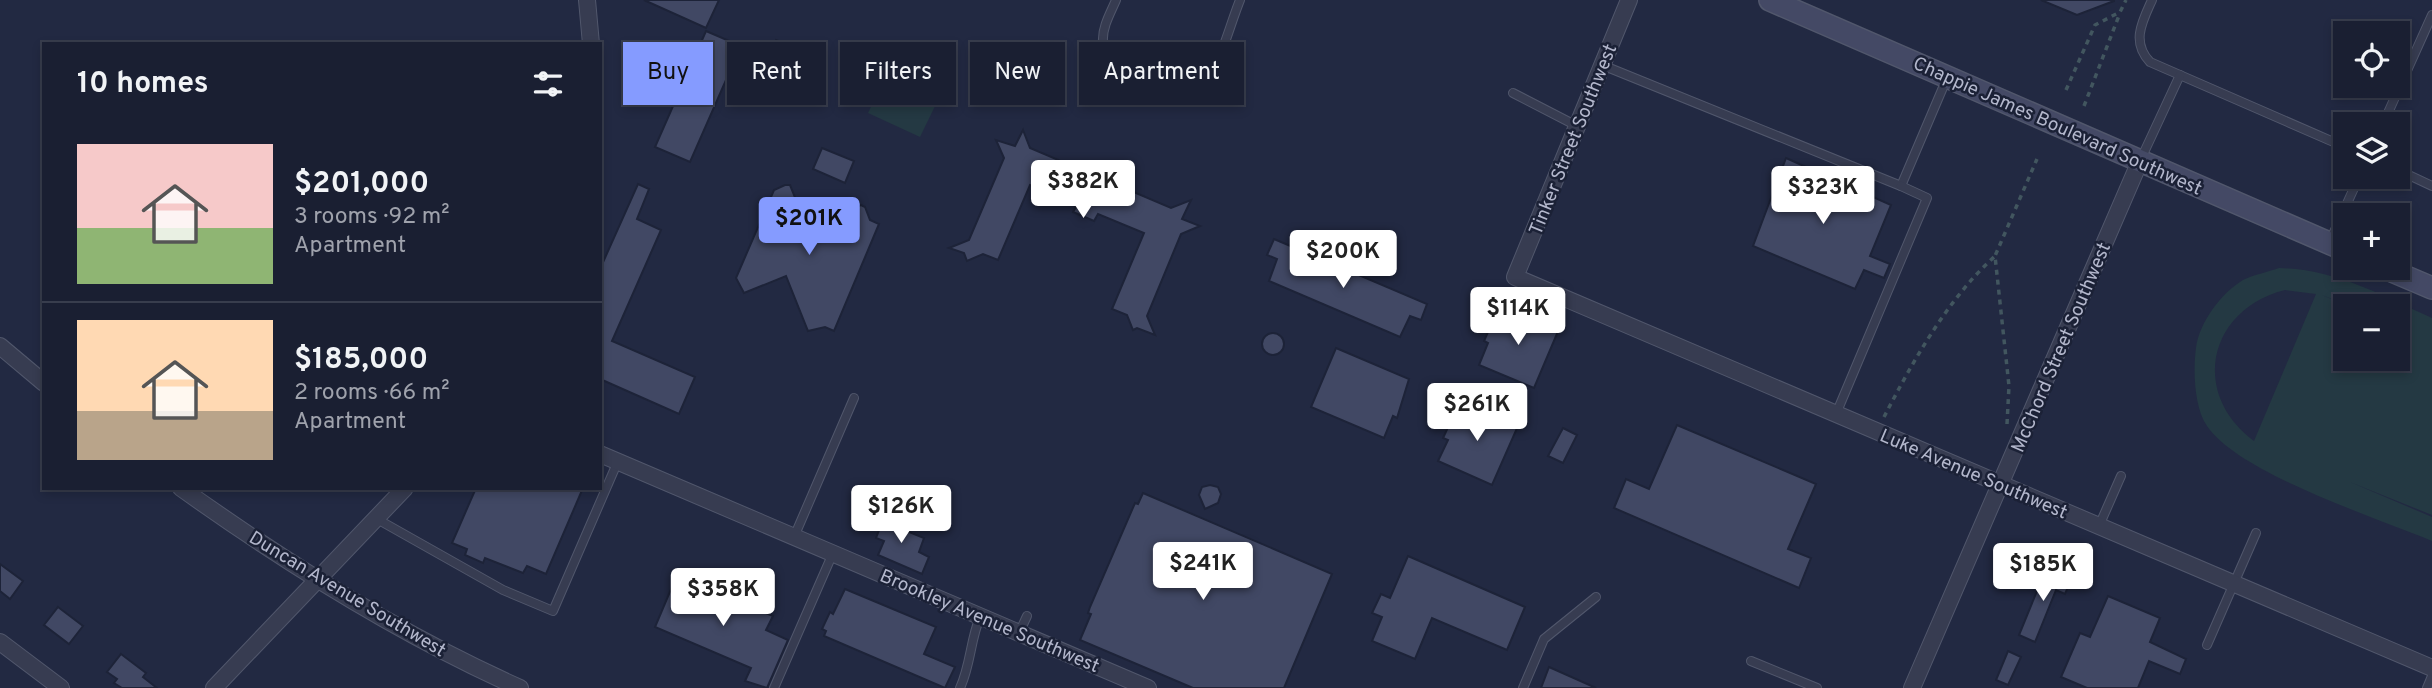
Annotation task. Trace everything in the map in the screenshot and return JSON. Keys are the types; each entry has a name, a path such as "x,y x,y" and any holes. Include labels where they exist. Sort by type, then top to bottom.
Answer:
{"street":[{"path":"587,0 592,42"},
{"name":"Tinker Street Southwest","path":"1515,277 1629,0"},
{"name":"Chappie James Boulevard Southwest","path":"1770,0 2333,245"},
{"name":"McChord Street Southwest","path":"1913,688 2140,161"},
{"name":"Luke Avenue Southwest","path":"1515,277 2432,667"},
{"path":"2410,279 2432,288"},
{"path":"0,346 42,381"},
{"name":"Brookley Avenue Southwest","path":"602,455 1146,688"},
{"name":"Duncan Avenue Southwest","path":"184,490 321,579 410,632 520,688"},
{"path":"215,688 403,490"},
{"path":"0,642 61,688"}],"lane":[{"path":"1116,0 1104,30 1103,41 1108,55 1129,75 1148,84 1183,93 1193,91 1207,82 1240,0"},
{"path":"2152,0 2140,26 2139,46 2150,62 2333,142"},
{"path":"2388,112 2432,15"},
{"path":"1602,65 1927,198 1836,414"},
{"path":"2140,161 2180,75"},
{"path":"1901,186 1947,78"},
{"path":"1513,93 1577,127"},
{"path":"2410,176 2432,186"},
{"path":"794,537 854,398"},
{"path":"377,519 503,590 553,611 618,461"},
{"path":"2099,526 2121,476"},
{"path":"2207,645 2256,533"},
{"path":"774,688 833,553"},
{"path":"1523,688 1545,639 1595,597"},
{"path":"1019,633 1027,615"},
{"path":"960,688 969,667 971,640 980,617"},
{"path":"1751,661 1817,688"},
{"path":"2427,688 2432,676"}],"path":[{"path":"2084,106 2126,0"},
{"path":"2066,90 2095,25 2120,12"},
{"path":"1878,432 1905,376 1971,278 1995,256 2037,159"},
{"path":"1995,256 2009,386 2005,436"}],"shaded area":[{"path":"872,105 936,105 920,137 868,113"},
{"path":"2279,268 2300,269 2333,276 2333,280 2344,280 2380,294 2333,294 2333,299 2322,295 2333,300 2333,371 2410,371 2410,308 2432,318 2432,515 2350,482 2432,517 2432,541 2344,507 2278,477 2224,444 2207,426 2197,399 2195,367 2198,338 2212,310 2227,293 2247,278","holes":["2285,290 2316,294 2254,441 2234,422 2221,400 2215,377 2217,355 2225,333 2239,315 2259,300"]}],"building":[{"path":"644,0 719,0 706,28"},
{"path":"2041,0 2114,0 2114,1 2077,15"},
{"path":"706,31 732,42 727,42 727,78 690,162 655,147 673,105 713,105 713,42 701,42"},
{"path":"1023,130 1030,148 1171,208 1191,200 1182,219 1200,226 1181,234 1147,316 1155,335 1137,328 1133,330 1127,315 1112,309 1144,233 1098,214 1094,221 1073,212 1077,205 1030,185 998,260 983,254 967,261 964,253 949,248 969,240 1004,158 996,140 1015,146"},
{"path":"822,148 854,161 845,183 813,169"},
{"path":"1786,158 1891,205 1870,256 1890,264 1884,278 1864,270 1855,289 1753,246"},
{"path":"638,184 649,189 637,219 661,230 612,341 695,377 679,414 602,380 602,265"},
{"path":"790,185 807,227 861,205 865,207 870,220 879,224 834,331 825,327 808,331 786,276 744,293 736,278 774,190"},
{"path":"1274,239 1427,304 1421,320 1410,316 1400,337 1269,281 1277,259 1267,255"},
{"path":"1504,306 1559,329 1534,388 1479,365 1488,343 1484,341 1491,325 1495,327"},
{"path":"1273,333 1283,340 1284,344 1277,354 1273,355 1263,348 1262,344 1269,334"},
{"path":"1336,348 1409,379 1397,418 1393,416 1384,438 1311,407"},
{"path":"1463,402 1518,426 1492,485 1438,461 1448,440 1443,438 1450,423 1454,424"},
{"path":"1677,425 1816,484 1788,549 1811,558 1799,588 1614,508 1626,479 1649,489"},
{"path":"1563,428 1577,435 1563,463 1548,456"},
{"path":"1202,487 1218,487 1221,494 1218,503 1205,509 1199,495"},
{"path":"475,490 582,490 546,574 527,566 523,573 485,558 483,563 465,555 467,549 452,543"},
{"path":"1143,493 1332,574 1284,688 1193,688 1080,640 1091,614 1088,613 1090,607 1135,503 1138,504"},
{"path":"885,515 906,523 904,530 924,538 919,552 929,557 922,574 878,555 884,541 876,538"},
{"path":"1408,556 1525,607 1507,650 1432,618 1415,659 1372,641 1382,617 1372,613 1381,594 1390,598"},
{"path":"0,564 23,581 10,599 0,591"},
{"path":"2046,569 2071,580 2065,594 2056,590 2035,642 2019,635"},
{"path":"677,575 773,616 766,630 788,640 767,688 745,681 751,668 655,627"},
{"path":"845,589 936,627 924,654 955,667 945,688 824,636 826,631 822,629"},
{"path":"2108,596 2160,618 2150,642 2186,659 2180,674 2149,661 2138,688 2087,688 2061,677 2080,633 2090,637"},
{"path":"58,607 83,626 69,644 44,625"},
{"path":"2008,651 2021,657 2008,685 1996,680"},
{"path":"121,654 146,673 143,677 157,688 122,688 114,683 117,679 107,672"},
{"path":"1549,667 1596,688 1541,688"}]}
